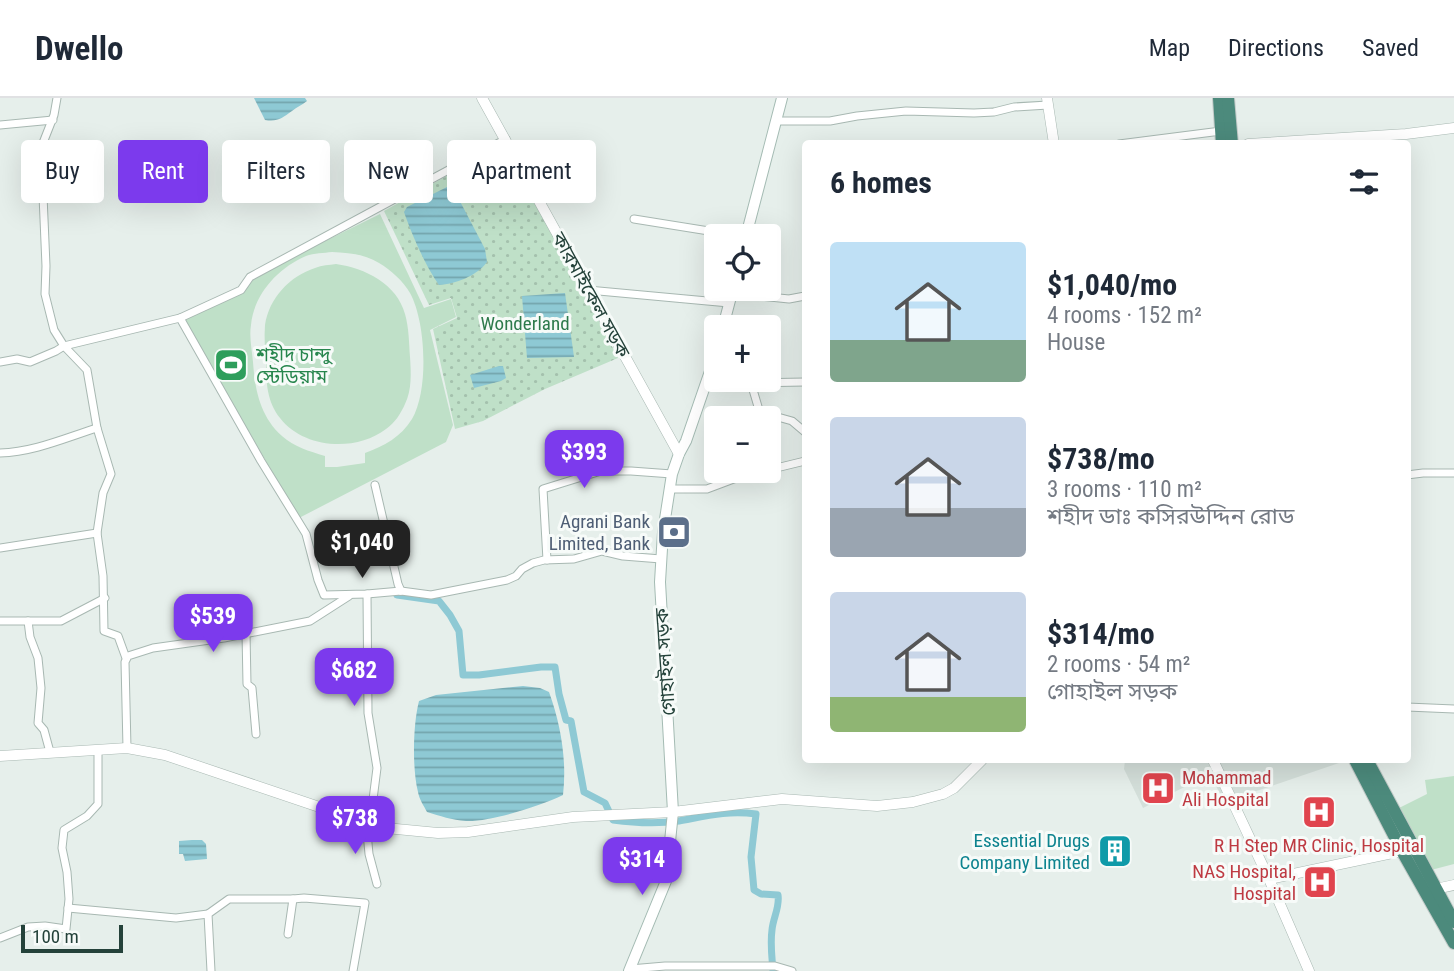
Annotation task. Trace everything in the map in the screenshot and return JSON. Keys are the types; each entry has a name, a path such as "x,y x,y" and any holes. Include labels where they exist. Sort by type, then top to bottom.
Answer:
{"highway":[{"path":"1219,98 1222,137"},
{"path":"1228,98 1232,140"},
{"path":"1357,763 1402,851 1454,922"},
{"path":"1368,763 1454,943"}],"main road":[{"path":"750,224 782,98"},
{"name":"গোহাইল সড়ক","path":"629,970 666,881 672,818 660,582 663,532 672,474 704,389"}],"street":[{"path":"57,98 53,120 41,148 45,294 54,330 64,346 87,370 97,428 111,474 103,493 97,533 105,598 104,631 118,636 126,658 127,748"},
{"name":"কারমাইকেল সড়ক","path":"482,98 679,454"},
{"path":"776,121 830,121 906,111 994,112 1048,101 1053,140"},
{"path":"0,125 53,120"},
{"path":"1359,140 1387,139 1454,128"},
{"path":"1178,140 1222,137"},
{"path":"0,362 18,359 30,362 64,346 180,318 241,290 250,277 506,139"},
{"path":"634,219 704,230"},
{"path":"588,290 704,294"},
{"path":"781,298 802,297"},
{"path":"180,318 306,534 324,595 401,591 431,595 507,580 533,563 574,559 602,551 623,556 661,559"},
{"path":"781,382 802,382"},
{"path":"753,392 759,410 792,421 802,429"},
{"path":"0,453 35,449 97,428"},
{"path":"781,467 802,462"},
{"path":"547,560 542,489 601,471 672,474"},
{"path":"1411,474 1454,473"},
{"path":"670,489 706,489 722,483"},
{"path":"375,485 401,591"},
{"path":"0,548 97,533"},
{"path":"367,594 368,713 377,768 368,822 369,854 377,884"},
{"path":"126,658 153,648 310,621 350,595"},
{"path":"0,621 61,621 105,598"},
{"path":"28,621 41,688 38,723 44,730 50,752"},
{"path":"246,634 247,684 252,688 256,734"},
{"path":"1411,707 1454,709"},
{"path":"0,756 127,748 165,755 386,828 448,833 615,814 672,818 782,799 877,806 913,802 943,794 954,788 979,763"},
{"path":"0,938 28,928 45,926 66,929 68,908 67,872 62,848 64,830 87,816 97,804 98,750"},
{"path":"1214,763 1309,971"},
{"path":"1269,879 1402,851"},
{"path":"1430,890 1454,885"},
{"path":"68,908 176,918 208,915 229,899 304,898 365,903 354,971"},
{"path":"288,934 293,899"},
{"path":"208,915 211,971"},
{"path":"629,970 693,966 773,966 792,971"}],"shaded area":[{"name":"Mohammad Ali Hospital","path":"1125,763 1339,763 1224,802 1210,774 1143,808 1124,769"}],"green space":[{"name":"Wonderland","path":"447,176 447,203 536,203 618,358 545,389 483,421 455,429 433,329 457,318 451,298 429,305 384,211 398,203 433,203 433,184"},
{"name":"শহীদ চান্দু স্টেডিয়াম","path":"380,214 424,308 451,299 456,317 430,330 453,425 446,442 299,518 183,319 309,249","holes":["332,252 357,254 374,260 392,272 410,293 422,338 423,374 417,406 403,431 385,444 365,453 365,463 325,467 325,456 287,440 268,420 255,383 250,330 257,303 277,275 306,256"]},
{"path":"336,264 358,269 387,286 401,303 409,336 409,393 395,421 374,436 346,444 316,441 290,428 272,405 266,377 265,325 276,297 297,276 320,266"},
{"path":"1454,776 1454,864 1431,870 1397,809 1427,794 1425,780"}],"water":[{"path":"254,98 305,98 307,101 277,120 265,120"},
{"path":"447,187 447,203 461,203 485,249 487,262 465,278 439,285 419,250 404,212 415,203 433,203 433,194"},
{"path":"565,293 574,357 527,358 522,296"},
{"path":"503,366 506,378 474,388 470,375"},
{"path":"523,686 549,692 562,743 563,795 542,804 476,821 456,820 427,812 419,795 414,759 414,734 419,701 436,695"},
{"path":"202,840 206,844 207,859 185,861 183,854 179,854 179,841"}],"waterway":[{"path":"397,595 439,601 459,631 463,675 555,667 566,720 571,721 584,792 605,803 613,820 662,823 726,813 756,814 751,857 754,890 761,894 778,895 771,935 773,971"}],"place":[{"name":"শহীদ চান্দু স্টেডিয়াম","path":"231,365"},
{"name":"Agrani Bank Limited, Bank","path":"674,532"},
{"name":"Mohammad Ali Hospital","path":"1158,788"},
{"name":"R H Step MR Clinic, Hospital","path":"1319,812"},
{"name":"Essential Drugs Company Limited","path":"1115,851"},
{"name":"NAS Hospital, Hospital","path":"1320,882"}]}
